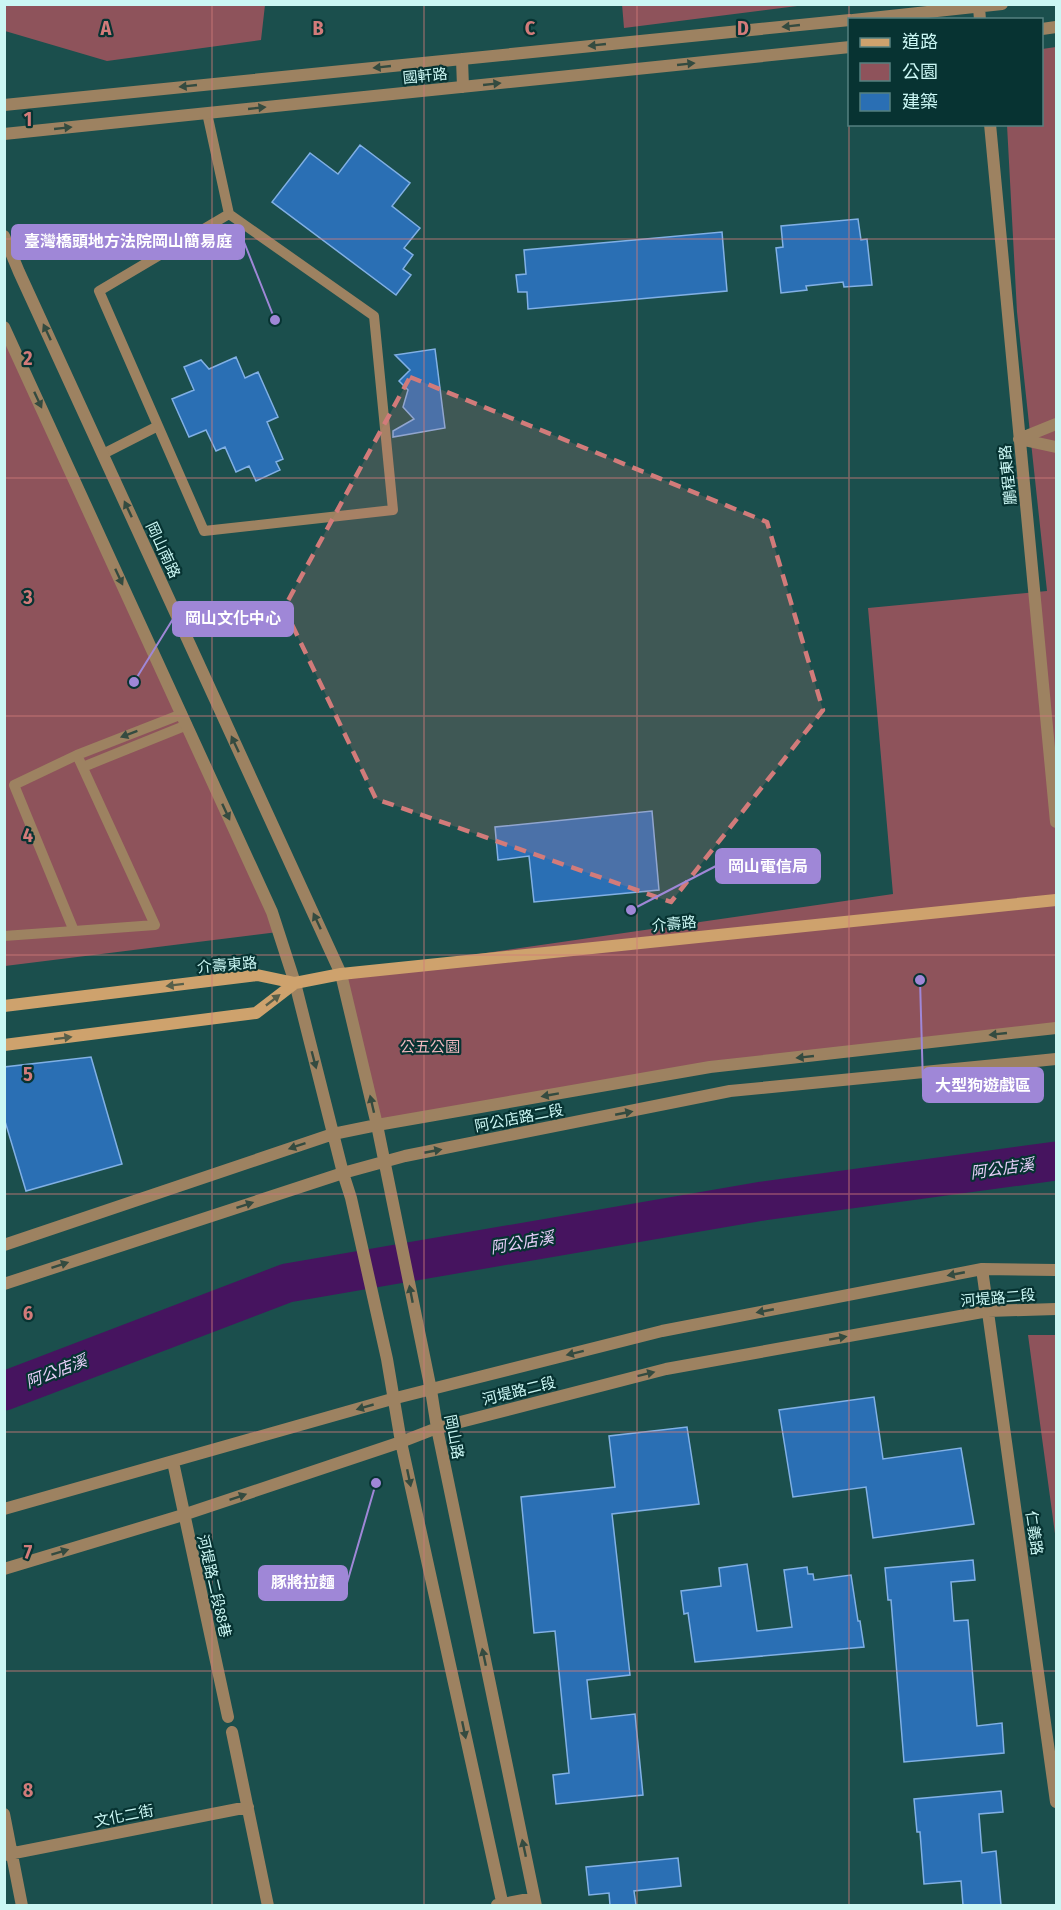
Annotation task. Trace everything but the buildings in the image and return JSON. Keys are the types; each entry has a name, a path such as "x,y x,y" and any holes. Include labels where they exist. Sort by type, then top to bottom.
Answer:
{"main road":[{"name":"介壽路","path":"295,983 341,974 1056,900"},
{"name":"介壽東路","path":"4,1006 257,975 295,983"},
{"path":"4,1045 256,1013 295,983"}],"street":[{"name":"國軒路","path":"888,18 980,13 1002,4"},
{"name":"國軒路","path":"4,105 848,20"},
{"name":"國軒路","path":"4,134 848,47"},
{"path":"462,59 463,87"},
{"name":"鵬程東路","path":"990,126 1056,822"},
{"name":"岡山南路","path":"4,236 341,974"},
{"path":"4,327 272,912 295,983 351,1198 387,1359 392,1399 501,1905 535,1902"},
{"path":"1019,439 1056,424"},
{"path":"1019,439 1056,447"},
{"name":"岡山路","path":"341,974 390,1190 431,1390 436,1428 535,1902"},
{"name":"阿公店路二段","path":"4,1245 333,1134 376,1125 710,1067 1056,1028"},
{"name":"阿公店路二段","path":"4,1284 383,1161 730,1092 1056,1059"},
{"name":"河堤路二段","path":"4,1509 392,1399 662,1331 982,1269 1056,1270"},
{"name":"仁義路","path":"982,1269 1056,1802"},
{"name":"河堤路二段","path":"4,1569 183,1515 401,1442 436,1428 666,1369 988,1311 1056,1309"},
{"name":"河堤路二段88巷","path":"172,1462 228,1717"},
{"path":"232,1732 268,1905"},
{"name":"文化二街","path":"8,1854 248,1807"},
{"path":"4,1814 8,1854 22,1905"}],"lane":[{"path":"207,114 229,214 374,316 393,510 204,531 99,291 229,214"},
{"path":"103,454 158,426"},
{"path":"74,931 9,788 77,755 184,720"},
{"path":"83,767 184,720"},
{"path":"4,936 155,925 77,755"}],"highlighted area":[{"path":"410,377 767,522 823,710 671,902 376,799 284,608"}],"green space":[{"path":"622,4 805,4 805,5 624,28"},
{"path":"4,5 265,5 261,40 107,61 5,31"},
{"name":"公五公園","path":"1056,47 1056,1028 710,1067 377,1125 341,974 893,894 868,608 1047,591 1017,312 1007,126 1043,126 1043,49"},
{"path":"5,329 278,932 5,966"},
{"path":"1028,1335 1056,1335 1056,1541"}],"waterway":[{"name":"阿公店溪","path":"4,1391 287,1283 763,1201 1056,1161"}],"place":[{"name":"臺灣橋頭地方法院岡山簡易庭","path":"275,320"},
{"name":"岡山文化中心","path":"134,682"},
{"name":"岡山電信局","path":"631,910"},
{"name":"大型狗遊戲區","path":"920,980"},
{"name":"豚將拉麵","path":"376,1483"}]}
